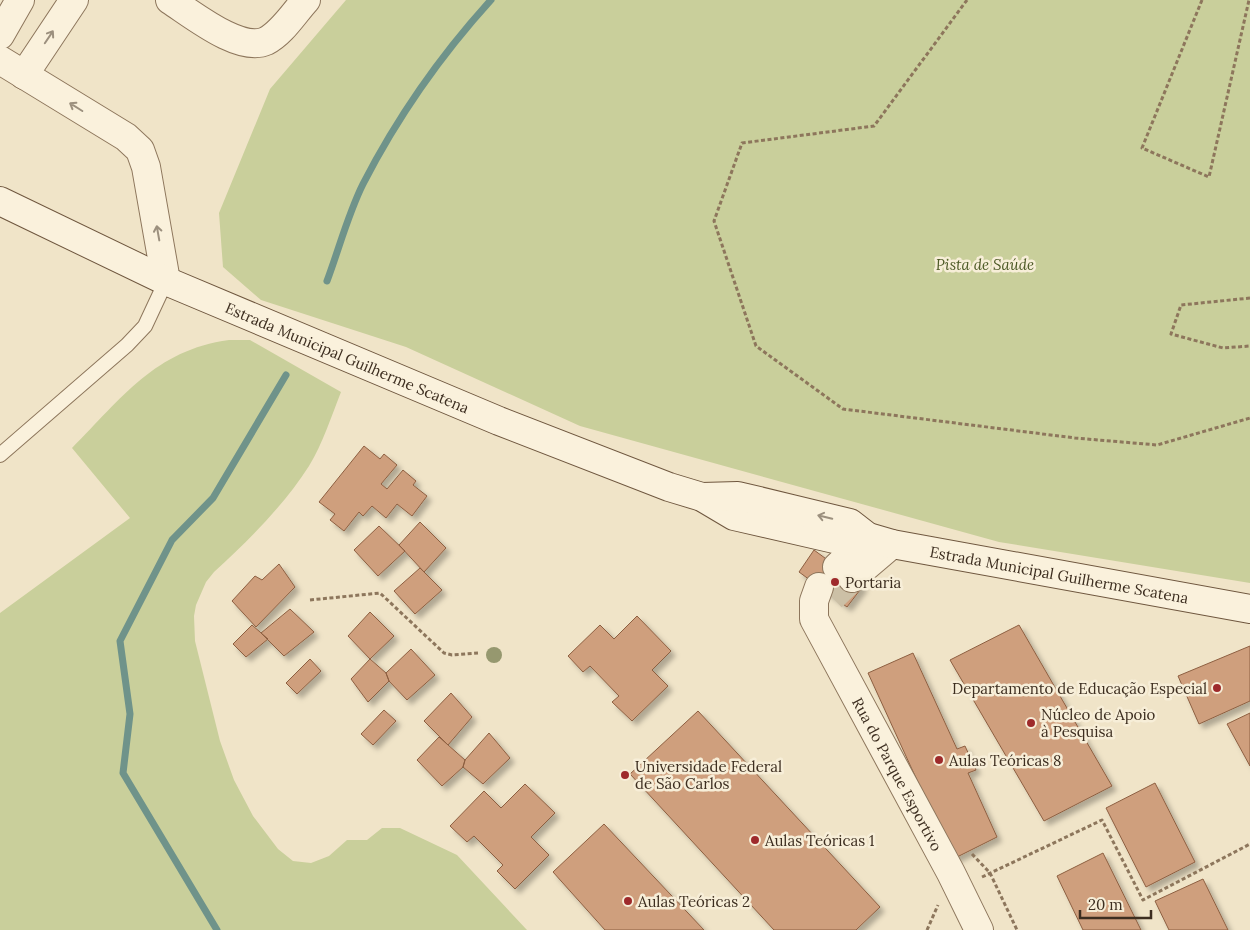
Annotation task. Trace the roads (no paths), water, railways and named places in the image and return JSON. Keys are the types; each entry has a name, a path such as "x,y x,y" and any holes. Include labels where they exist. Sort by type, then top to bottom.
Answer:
{"main road":[{"path":"0,35 20,0"},
{"path":"24,75 74,0"},
{"path":"170,0 230,37 256,44 275,35 306,0"},
{"path":"0,60 126,137 140,150 146,167 166,281"},
{"name":"Estrada Municipal Guilherme Scatena","path":"0,201 166,281 499,421 669,487 702,497 738,496 850,523 880,540 1250,609"},
{"path":"844,573 880,540"},
{"name":"Rua do Parque Esportivo","path":"826,592 814,619 959,888 979,930"}],"lane":[{"path":"0,456 145,326 166,281"}],"waterway":[{"path":"327,281 358,195 390,135 437,65 491,0"},
{"path":"217,930 123,773 130,714 120,641 172,540 213,498 286,375"}],"tunnel":[{"path":"832,597 852,578"}],"place":[{"name":"Portaria","path":"835,582"},
{"name":"Departamento de Educação Especial","path":"1217,688"},
{"name":"Núcleo de Apoio à Pesquisa","path":"1031,723"},
{"name":"Aulas Teóricas 8","path":"939,760"},
{"name":"Universidade Federal de São Carlos","path":"625,775"},
{"name":"Aulas Teóricas 1","path":"755,840"},
{"name":"Aulas Teóricas 2","path":"628,901"}],"park label":[{"name":"Pista de Saúde","path":"985,264"}]}
